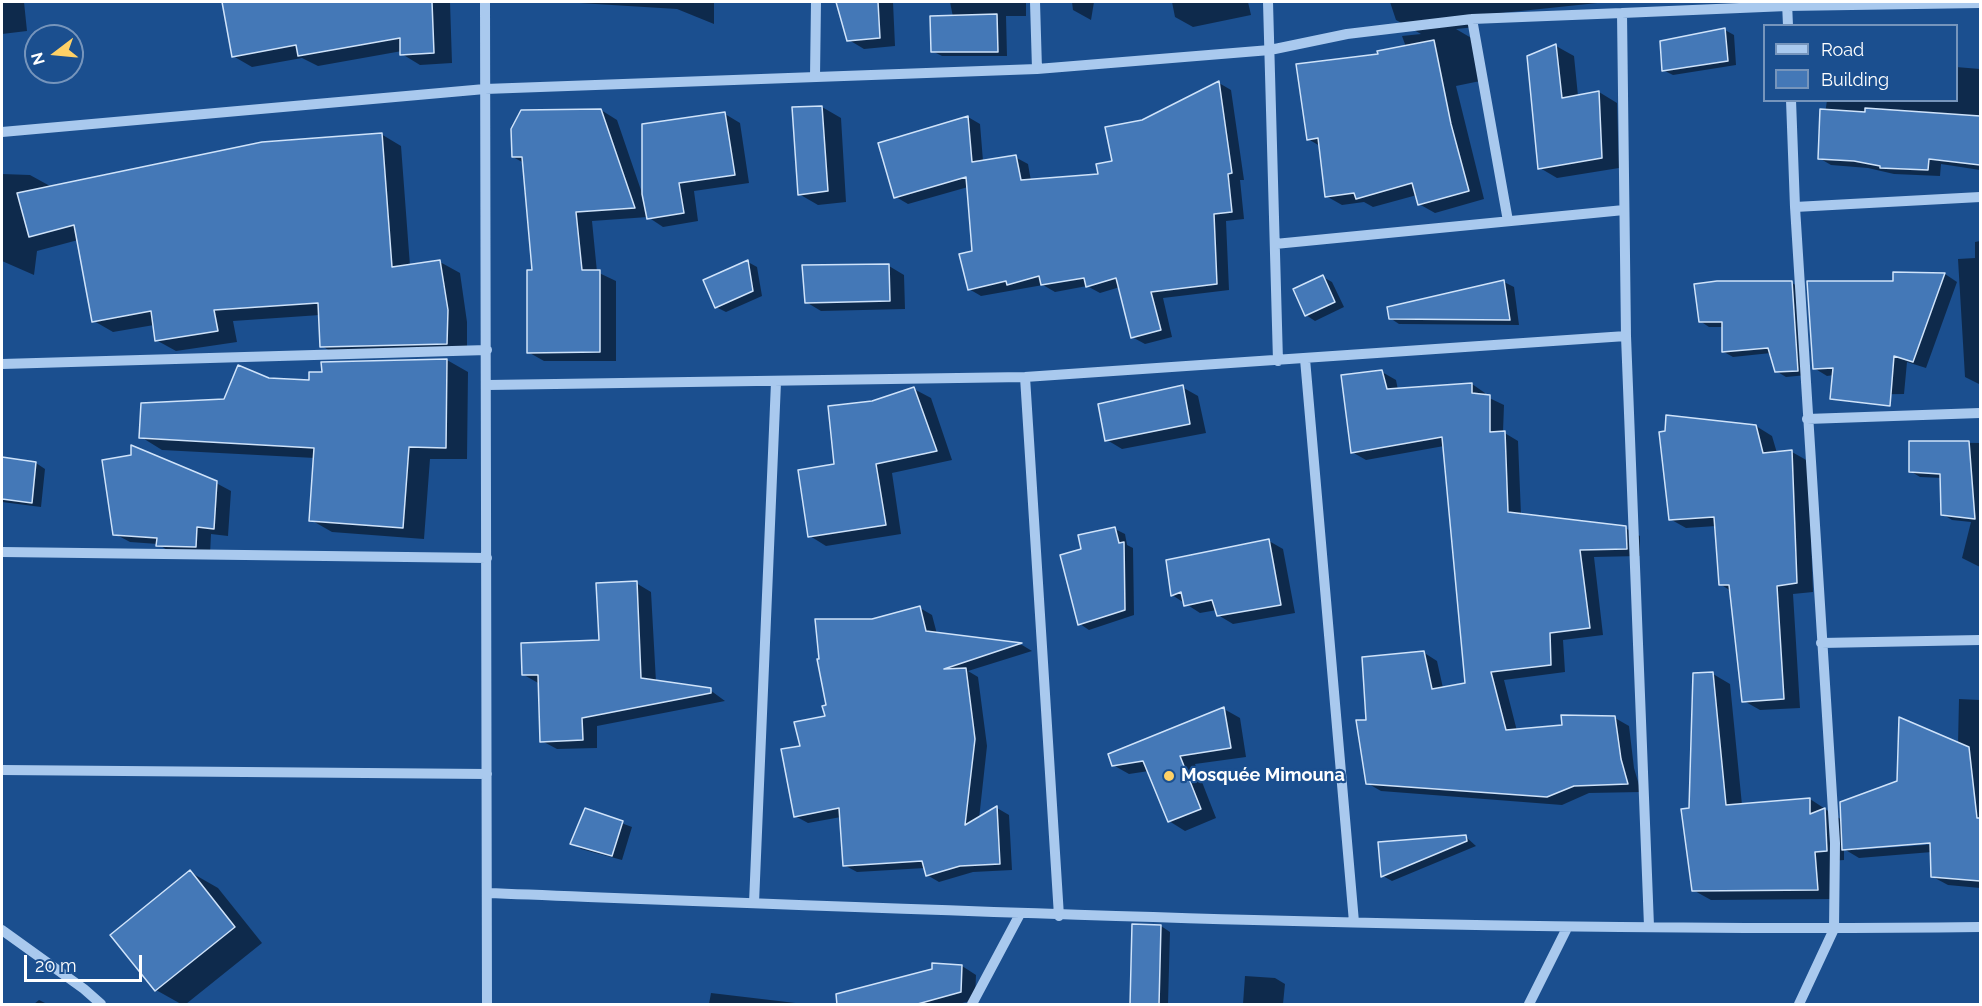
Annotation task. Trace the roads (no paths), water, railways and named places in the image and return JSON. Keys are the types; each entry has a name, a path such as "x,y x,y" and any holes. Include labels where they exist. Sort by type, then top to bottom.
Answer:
{"street":[{"path":"485,2 488,385 487,1005"},
{"path":"815,77 816,2"},
{"path":"1035,2 1037,69"},
{"path":"1268,2 1278,361"},
{"path":"2,132 485,89 1037,69 1270,50 1347,34 1472,19 1787,4 1980,3"},
{"path":"1787,4 1788,24"},
{"path":"1622,13 1626,336 1649,927"},
{"path":"1472,19 1508,220"},
{"path":"1791,102 1807,418 1835,843 1834,929 1799,1005"},
{"path":"1795,207 1980,197"},
{"path":"1275,244 1624,210"},
{"path":"488,385 1025,377 1626,336"},
{"path":"2,364 487,350"},
{"path":"1305,359 1354,922"},
{"path":"1025,377 1059,916"},
{"path":"754,903 776,381"},
{"path":"1807,418 1980,413"},
{"path":"2,552 487,558"},
{"path":"1821,643 1980,640"},
{"path":"2,770 487,774"},
{"path":"487,893 1059,916 1568,928 1980,927"},
{"path":"972,1005 1020,914"},
{"path":"1529,1005 1568,928"},
{"path":"2,930 84,989 101,1005"}],"place":[{"name":"Mosquée Mimouna","path":"1169,776"}]}
